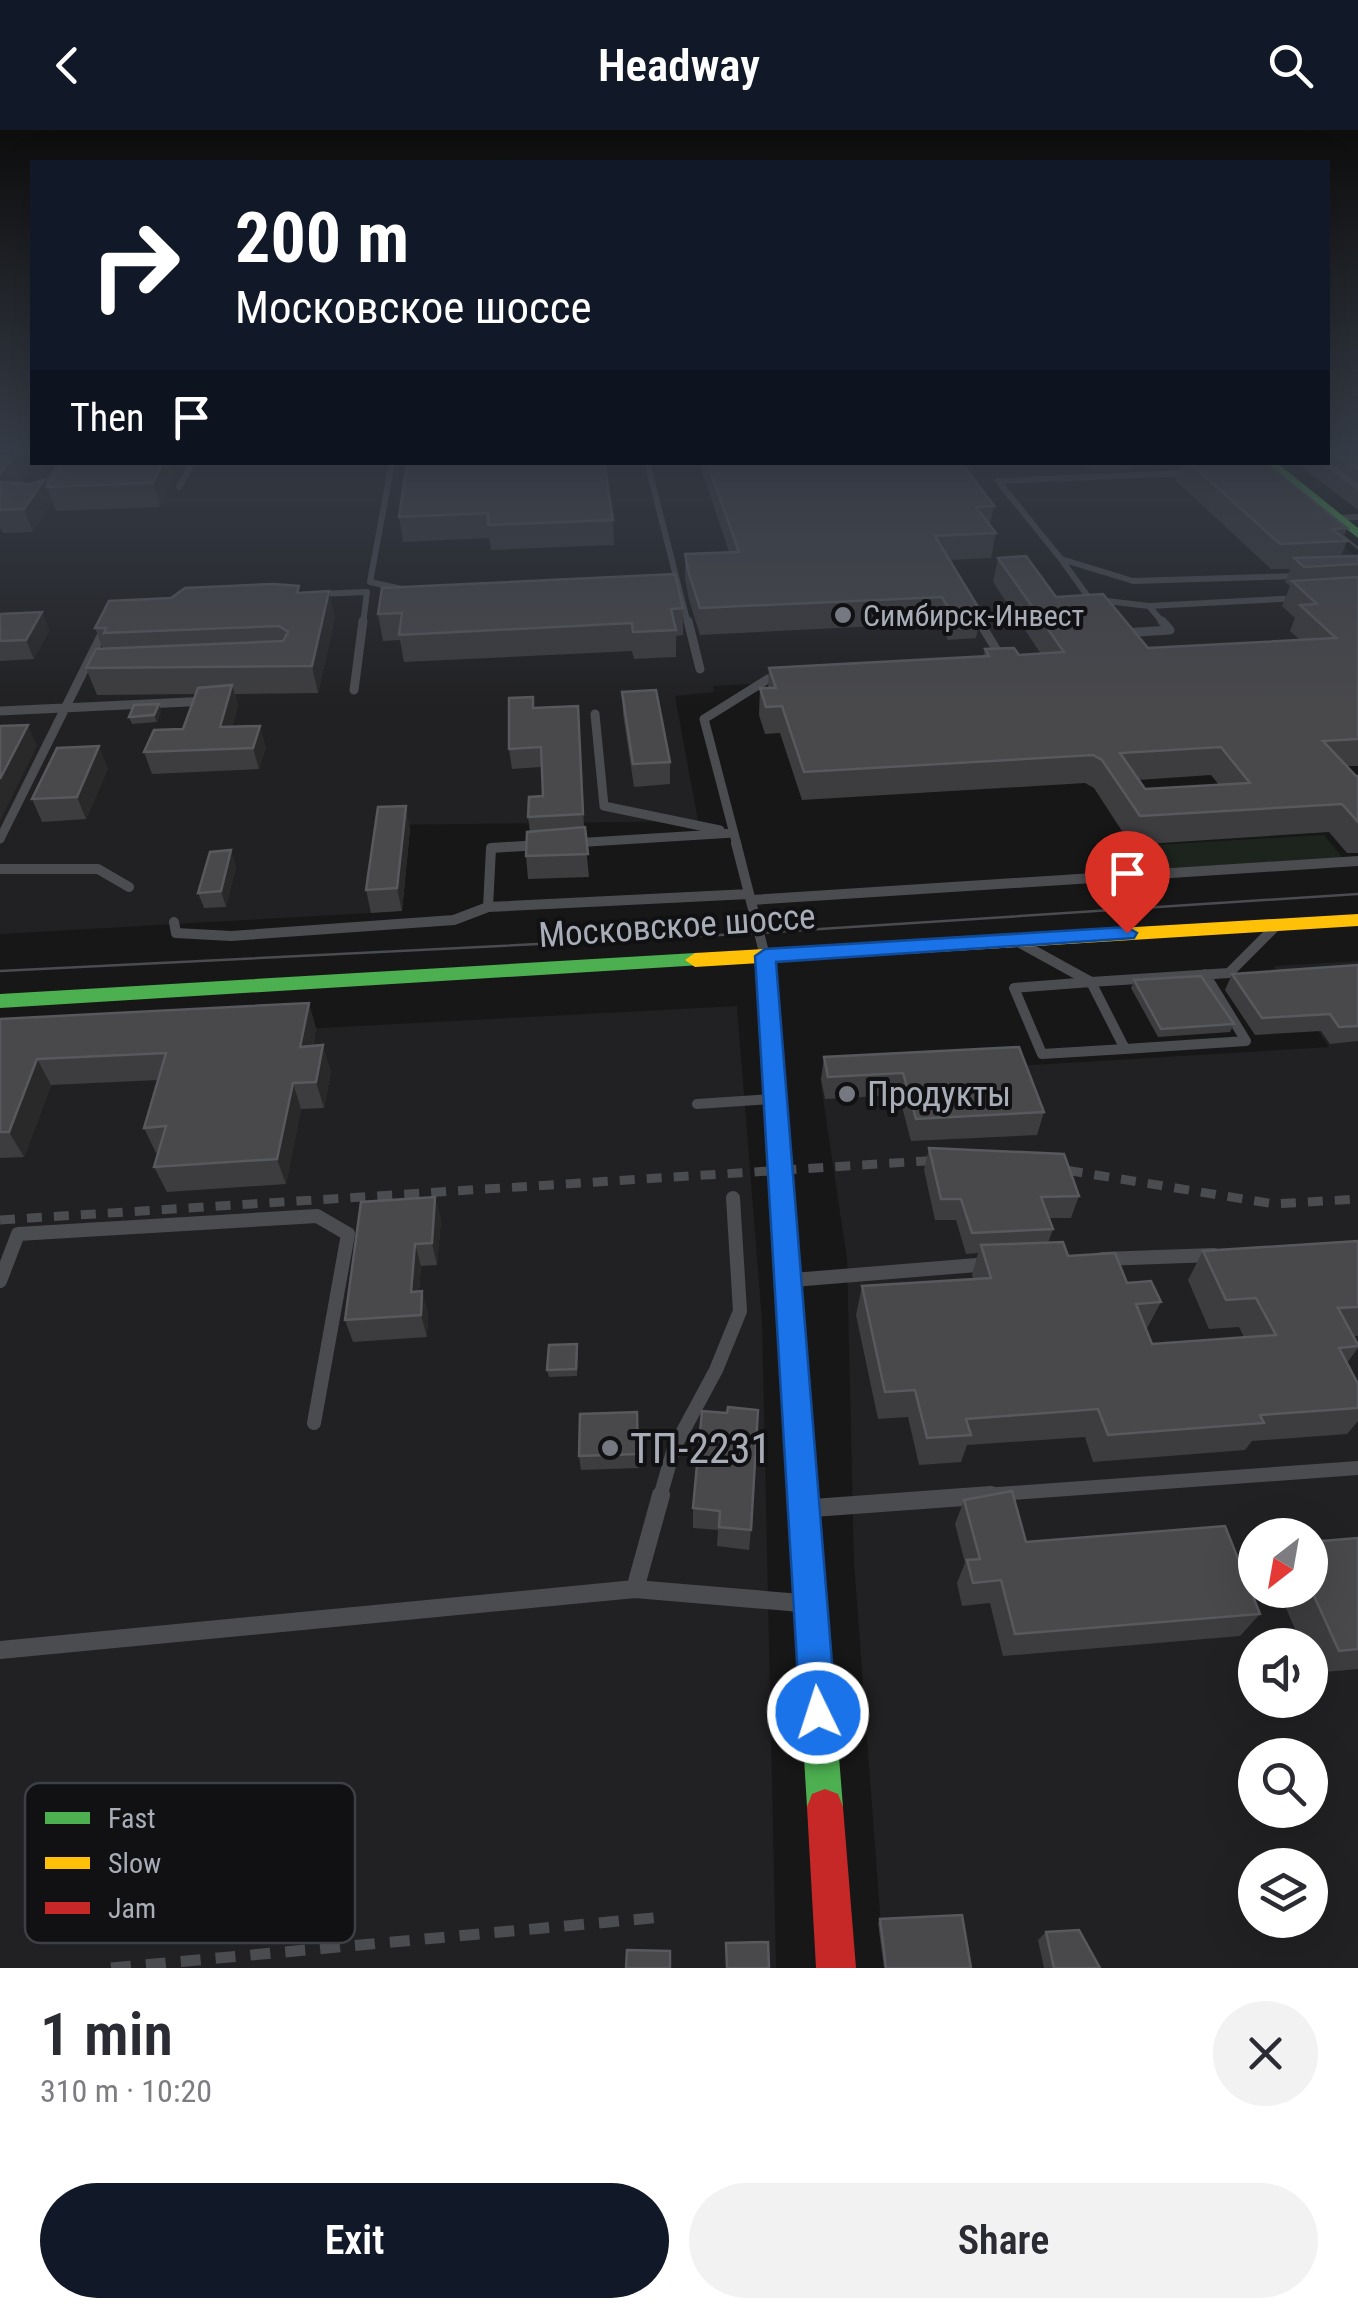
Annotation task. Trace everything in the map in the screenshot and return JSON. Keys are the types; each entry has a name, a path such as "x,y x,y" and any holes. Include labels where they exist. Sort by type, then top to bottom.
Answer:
{"main road":[{"name":"Московское шоссе","path":"0,1001 1358,920"},
{"path":"765,956 836,1968"}],"lane":[{"path":"378,536 370,582 393,590 412,588"},
{"path":"666,536 700,669"},
{"path":"1042,536 1097,610"},
{"path":"1062,560 1133,581 1302,576"},
{"path":"657,577 676,576"},
{"path":"309,594 367,592 354,690"},
{"path":"1088,598 1149,606 1320,597"},
{"path":"970,606 1007,666 987,668"},
{"path":"1115,633 1170,630 1149,606"},
{"path":"0,839 108,620"},
{"path":"84,670 102,668"},
{"path":"765,956 704,719 768,679 788,678"},
{"path":"0,711 214,700"},
{"path":"594,714 604,806 734,833"},
{"path":"38,763 55,762"},
{"path":"566,844 734,833"},
{"path":"488,908 492,848 547,844"},
{"path":"174,922 176,933 231,936 454,920 488,908 750,897 1358,861"},
{"path":"0,869 98,868 129,888"},
{"path":"1205,974 1246,1041 1042,1054 1014,988 1229,972 1278,924"},
{"path":"1014,940 1090,982 1125,1049"},
{"path":"697,1104 775,1099"},
{"path":"635,1589 674,1448 716,1370 740,1311 733,1198"},
{"path":"0,1282 18,1234 317,1216 348,1234 314,1423"},
{"path":"1088,1260 1223,1254"},
{"path":"788,1280 1010,1263"},
{"path":"804,1509 1358,1468"},
{"path":"0,1650 635,1589 810,1604"}],"shaded area":[{"path":"0,536 1331,536 1358,558 1358,651 713,686 714,692 675,696 698,821 383,825 371,913 0,934"},
{"path":"1324,835 1343,858 1152,869 1137,846"},
{"path":"1358,961 1358,1968 884,1968 854,1563 847,1259 820,1078 1329,1047 1274,966"},
{"path":"737,1006 762,1320 776,1968 0,1968 0,1045"}],"building":[{"path":"733,536 940,536 935,536 981,612 952,614 942,597 700,608 685,554 739,552"},
{"path":"1271,536 1340,536 1347,541 1280,544"},
{"path":"1026,556 1056,597 1103,594 1148,648 1336,638 1300,605 1317,604 1292,581 1358,577 1358,739 1323,741 1358,776 1358,822 1342,804 1140,816 1102,760 1093,755 804,772 782,706 766,707 760,688 776,688 769,668 989,656 985,649 1014,648 1019,655 1064,652 998,558","holes":["1221,747 1250,783 1145,789 1120,753"]},
{"path":"1358,556 1358,564 1304,567 1294,558"},
{"path":"675,574 683,608 671,609 676,630 633,632 632,623 399,635 402,613 378,614 382,588"},
{"path":"299,586 297,593 329,591 312,666 86,668 96,649 283,641 288,632 279,626 104,633 106,628 95,628 109,601 171,598 185,588"},
{"path":"42,612 26,640 0,641 0,614"},
{"path":"232,685 220,727 260,726 253,748 144,752 154,730 183,729 198,688"},
{"path":"656,690 670,762 633,764 622,692"},
{"path":"533,697 533,708 578,706 583,814 528,817 529,797 543,796 541,747 509,749 509,698"},
{"path":"159,704 154,715 129,717 134,705"},
{"path":"28,725 0,779 0,726"},
{"path":"99,746 77,797 32,799 57,748"},
{"path":"406,806 397,888 366,890 378,807"},
{"path":"585,827 588,854 526,856 527,832"},
{"path":"231,850 221,891 198,893 210,852"},
{"path":"1358,965 1358,1026 1339,1027 1330,1014 1262,1018 1232,974"},
{"path":"1201,976 1234,1024 1161,1029 1134,980"},
{"path":"309,1003 300,1047 323,1045 316,1082 293,1083 277,1159 154,1167 166,1126 144,1128 166,1053 37,1059 9,1132 0,1132 0,1019"},
{"path":"1019,1047 1044,1112 916,1119 903,1073 828,1077 824,1057"},
{"path":"929,1148 1064,1154 1079,1196 1041,1197 1053,1229 972,1233 961,1199 941,1199"},
{"path":"435,1197 432,1243 415,1244 411,1292 422,1291 421,1315 345,1320 361,1202"},
{"path":"1358,1241 1358,1307 1338,1308 1358,1345 1339,1348 1358,1384 1358,1408 1260,1415 1264,1423 1108,1435 1098,1409 966,1419 971,1435 927,1438 915,1390 885,1392 862,1286 991,1278 981,1245 1063,1242 1068,1256 1115,1253 1127,1283 1151,1281 1161,1302 1136,1304 1152,1344 1276,1335 1256,1298 1226,1300 1203,1251"},
{"path":"577,1344 576,1369 547,1370 549,1345"},
{"path":"728,1407 758,1410 751,1530 719,1527 720,1511 693,1508 702,1411 727,1413"},
{"name":"ТП-2231","path":"637,1412 638,1454 579,1456 580,1414"},
{"path":"1012,1491 1026,1542 1225,1526 1238,1559 1238,1608 1258,1608 1260,1614 1015,1634 1001,1580 973,1583 967,1560 980,1559 964,1500"},
{"path":"1358,1538 1358,1649 1339,1651 1320,1608 1328,1608 1328,1540"},
{"path":"962,1915 971,1968 886,1968 880,1919"},
{"path":"1079,1930 1100,1968 1054,1968 1046,1932"},
{"path":"768,1942 769,1968 727,1968 726,1943"},
{"path":"627,1950 670,1951 670,1968 626,1968"}],"tram line":[{"path":"1343,536 1358,548"},
{"path":"0,971 759,933 1358,894"}],"railway":[{"path":"0,1220 957,1159"},
{"path":"1041,1166 1274,1204 1358,1199"},
{"path":"111,1968 663,1917"}],"traffic: fast":[{"path":"765,956 825,1807"},
{"path":"0,1001 695,960"}],"traffic: slow":[{"path":"695,960 1358,920"}],"traffic: jam":[{"path":"825,1807 836,1968"}],"place":[{"name":"Симбирск-Инвест","path":"843,615"},
{"name":"Продукты","path":"847,1094"},
{"name":"ТП-2231","path":"610,1448"}],"route":[{"path":"818,1713 765,956 1127,933"}]}
